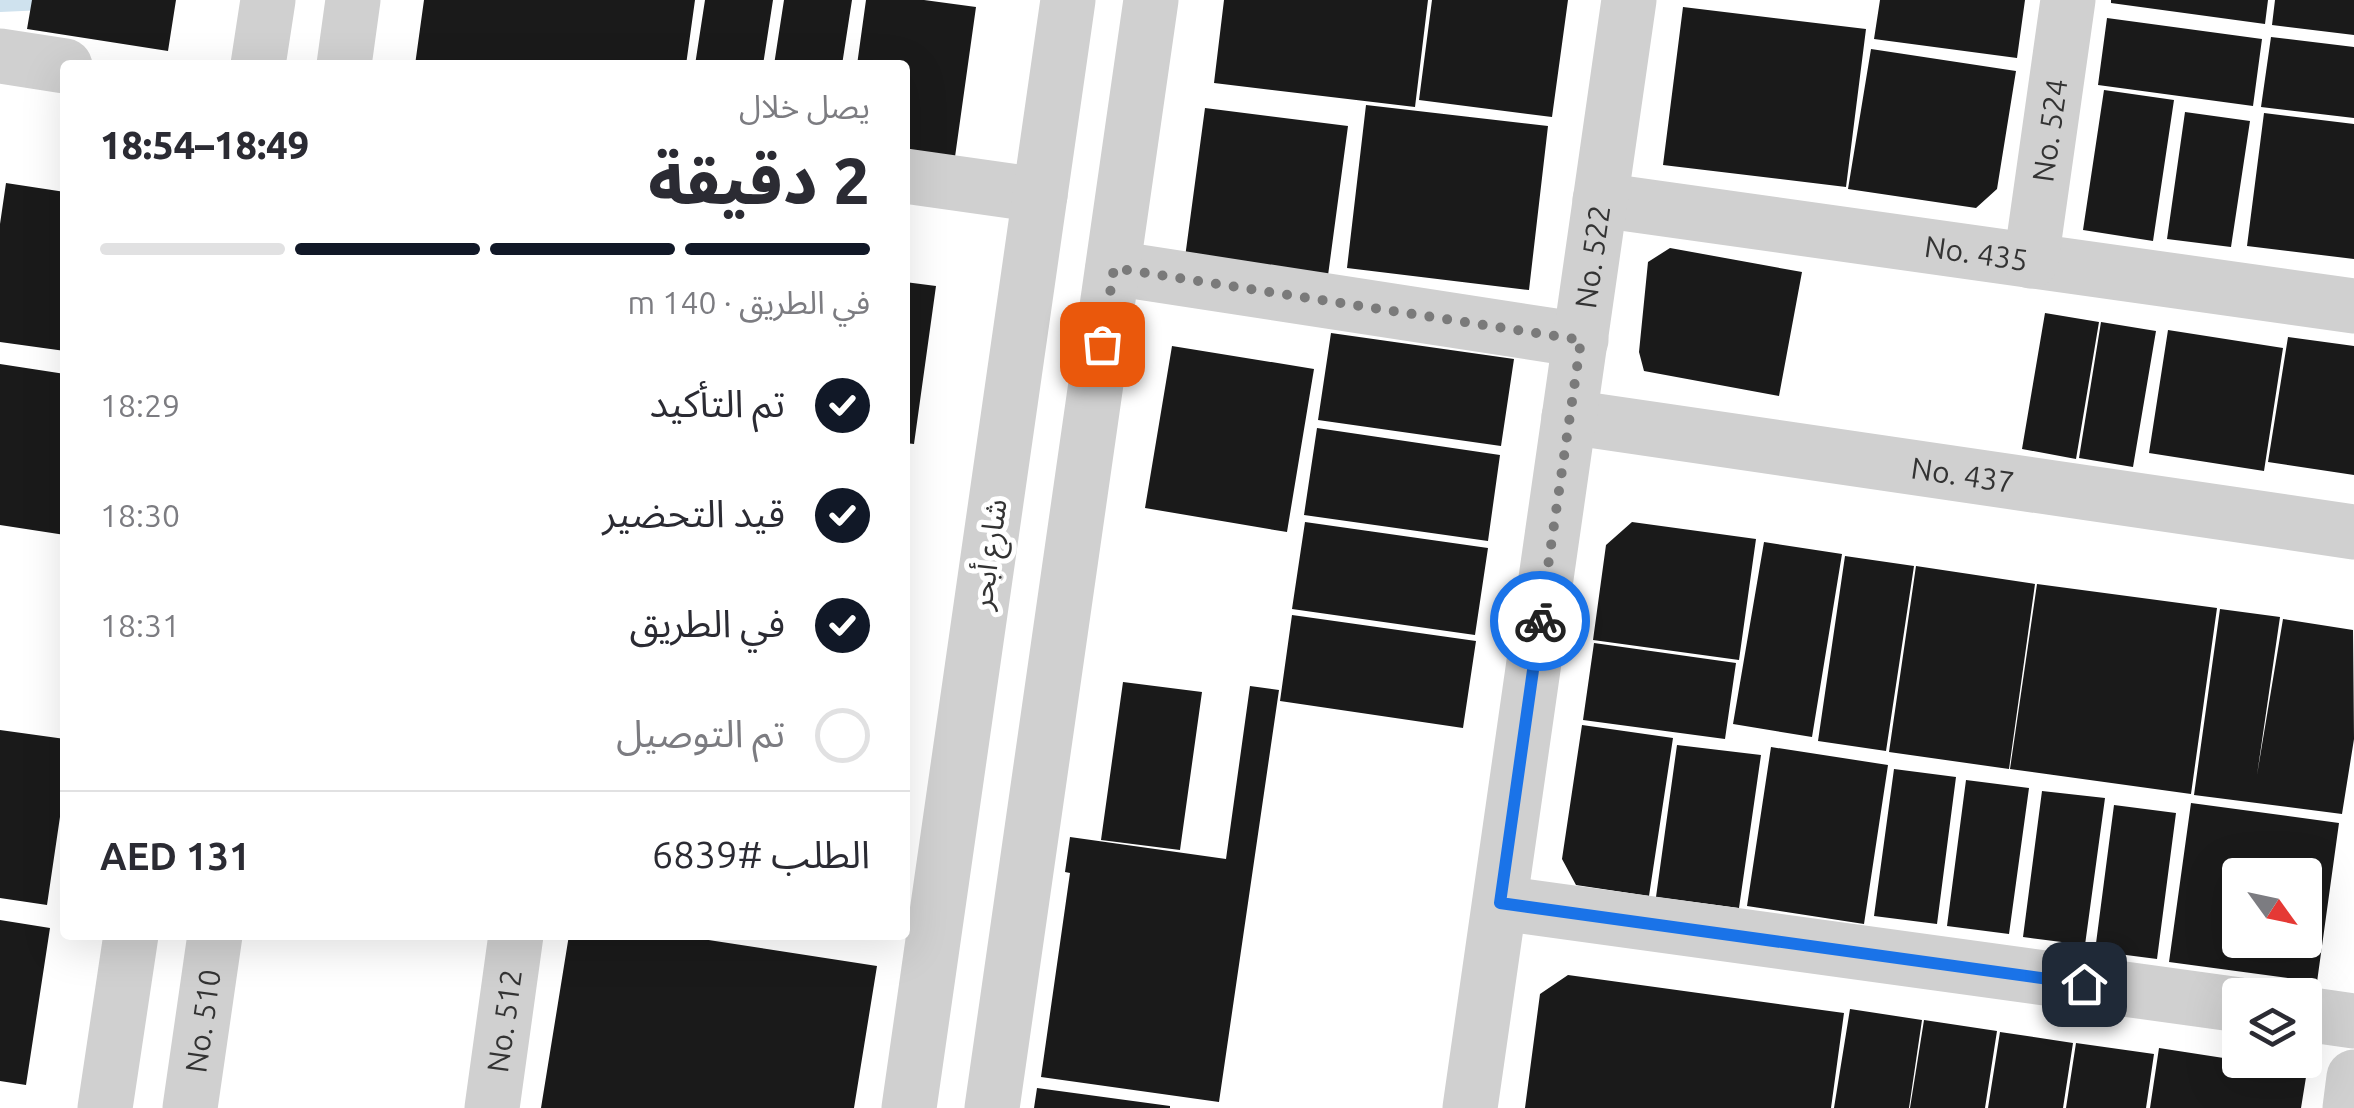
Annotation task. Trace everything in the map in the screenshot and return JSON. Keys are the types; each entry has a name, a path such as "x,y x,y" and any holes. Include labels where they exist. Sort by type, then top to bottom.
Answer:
{"street":[{"path":"259,60 268,0"},
{"path":"345,60 353,0"},
{"name":"شارع أبحر","path":"908,1108 1068,0"},
{"path":"992,1108 1151,0"},
{"name":"No. 522","path":"1470,1108 1630,0"},
{"name":"No. 524","path":"2030,261 2068,0"},
{"path":"0,56 60,65"},
{"path":"910,177 1040,195"},
{"name":"No. 435","path":"1600,200 2354,306"},
{"path":"1114,268 1581,340"},
{"name":"No. 437","path":"1569,417 2354,532"},
{"path":"1500,903 2222,1003"},
{"path":"105,1108 130,940"},
{"name":"No. 510","path":"202,1106 215,940"},
{"name":"No. 512","path":"492,1108 515,940"},
{"path":"2322,1016 2354,1021"},
{"path":"2350,1108 2354,1078"}],"building":[{"path":"32,0 176,0 168,51 27,29"},
{"path":"424,0 695,0 687,60 416,60"},
{"path":"705,0 773,0 764,60 696,60"},
{"path":"784,0 852,0 843,60 775,60"},
{"path":"866,0 924,0 976,7 954,164 910,159 910,60 858,60"},
{"path":"1224,0 1428,0 1415,107 1214,83"},
{"path":"1432,0 1568,0 1552,117 1419,100"},
{"path":"1880,0 2025,0 2017,58 1874,39"},
{"path":"2111,0 2268,0 2265,24"},
{"path":"2275,0 2354,0 2354,35 2272,25"},
{"path":"1683,7 1866,29 1846,187 1663,165"},
{"path":"2107,18 2262,39 2253,106 2098,85"},
{"path":"2271,37 2354,47 2354,118 2261,107"},
{"path":"1871,49 2016,71 1997,189 1976,208 1848,189"},
{"path":"2104,90 2174,100 2153,241 2083,230"},
{"path":"1366,105 1548,126 1529,290 1347,268"},
{"path":"1205,108 1348,126 1327,283 1184,265"},
{"path":"2185,112 2250,121 2231,247 2167,239"},
{"path":"2264,113 2354,124 2354,259 2247,246"},
{"path":"6,183 60,191 60,350 0,342 0,224"},
{"path":"1670,248 1802,272 1779,396 1644,371 1639,352 1648,262"},
{"path":"910,283 936,286 914,444 910,444"},
{"path":"2045,313 2099,322 2076,459 2022,449"},
{"path":"2101,322 2156,331 2133,467 2079,458"},
{"path":"2168,330 2283,348 2264,471 2149,453"},
{"path":"1331,333 1514,359 1501,446 1318,420"},
{"path":"2288,337 2354,346 2354,475 2268,462"},
{"path":"1172,346 1314,369 1287,532 1145,508"},
{"path":"0,364 60,373 60,534 0,525"},
{"path":"1317,428 1500,455 1488,541 1304,515"},
{"path":"1305,522 1488,548 1475,635 1292,609"},
{"path":"1632,522 1756,539 1739,660 1593,640 1606,545"},
{"path":"1764,542 1842,554 1812,737 1733,724"},
{"path":"1845,556 1914,566 1886,751 1818,741"},
{"path":"1916,566 2035,584 2009,769 1889,752"},
{"path":"2037,584 2217,608 2191,794 2010,769"},
{"path":"2220,609 2280,617 2257,775 2283,619 2353,630 2354,739 2342,814 2194,795"},
{"path":"1292,615 1476,641 1463,728 1280,701"},
{"path":"1594,643 1736,663 1725,739 1583,720"},
{"path":"1123,682 1202,692 1180,850 1101,840"},
{"path":"1250,686 1279,690 1219,1102 1041,1077 1070,873 1065,872 1070,837 1226,859"},
{"path":"1582,725 1673,738 1649,896 1576,885 1562,859"},
{"path":"0,730 60,738 60,817 47,905 0,898"},
{"path":"1677,745 1761,755 1739,908 1656,897"},
{"path":"1771,747 1888,765 1864,924 1747,906"},
{"path":"1894,769 1956,777 1937,924 1874,916"},
{"path":"1966,780 2029,788 2009,934 1947,926"},
{"path":"2042,791 2105,798 2085,945 2023,937"},
{"path":"2191,803 2339,823 2322,946 2322,858 2222,858 2222,958 2320,958 2318,978 2287,978 2169,962"},
{"path":"2114,805 2176,813 2157,959 2095,951"},
{"path":"0,920 50,928 26,1085 0,1081"},
{"path":"568,940 708,940 877,966 854,1108 541,1108"},
{"path":"1568,975 1844,1013 1831,1108 1525,1108 1540,994"},
{"path":"1850,1009 1922,1020 1909,1108 1834,1108"},
{"path":"1924,1020 1997,1031 1985,1108 1910,1108"},
{"path":"2000,1032 2073,1043 2063,1108 1988,1108"},
{"path":"2076,1043 2154,1054 2146,1108 2066,1108"},
{"path":"2159,1048 2222,1058 2222,1078 2306,1078 2301,1108 2150,1108"},
{"path":"1037,1088 1170,1106 1170,1108 1034,1108"}],"waterway":[{"path":"0,6 44,4"}],"way so far":[{"path":"1102,344 1114,268 1581,340 1540,621"}],"route":[{"path":"1540,621 1500,903 2084,984"}]}
